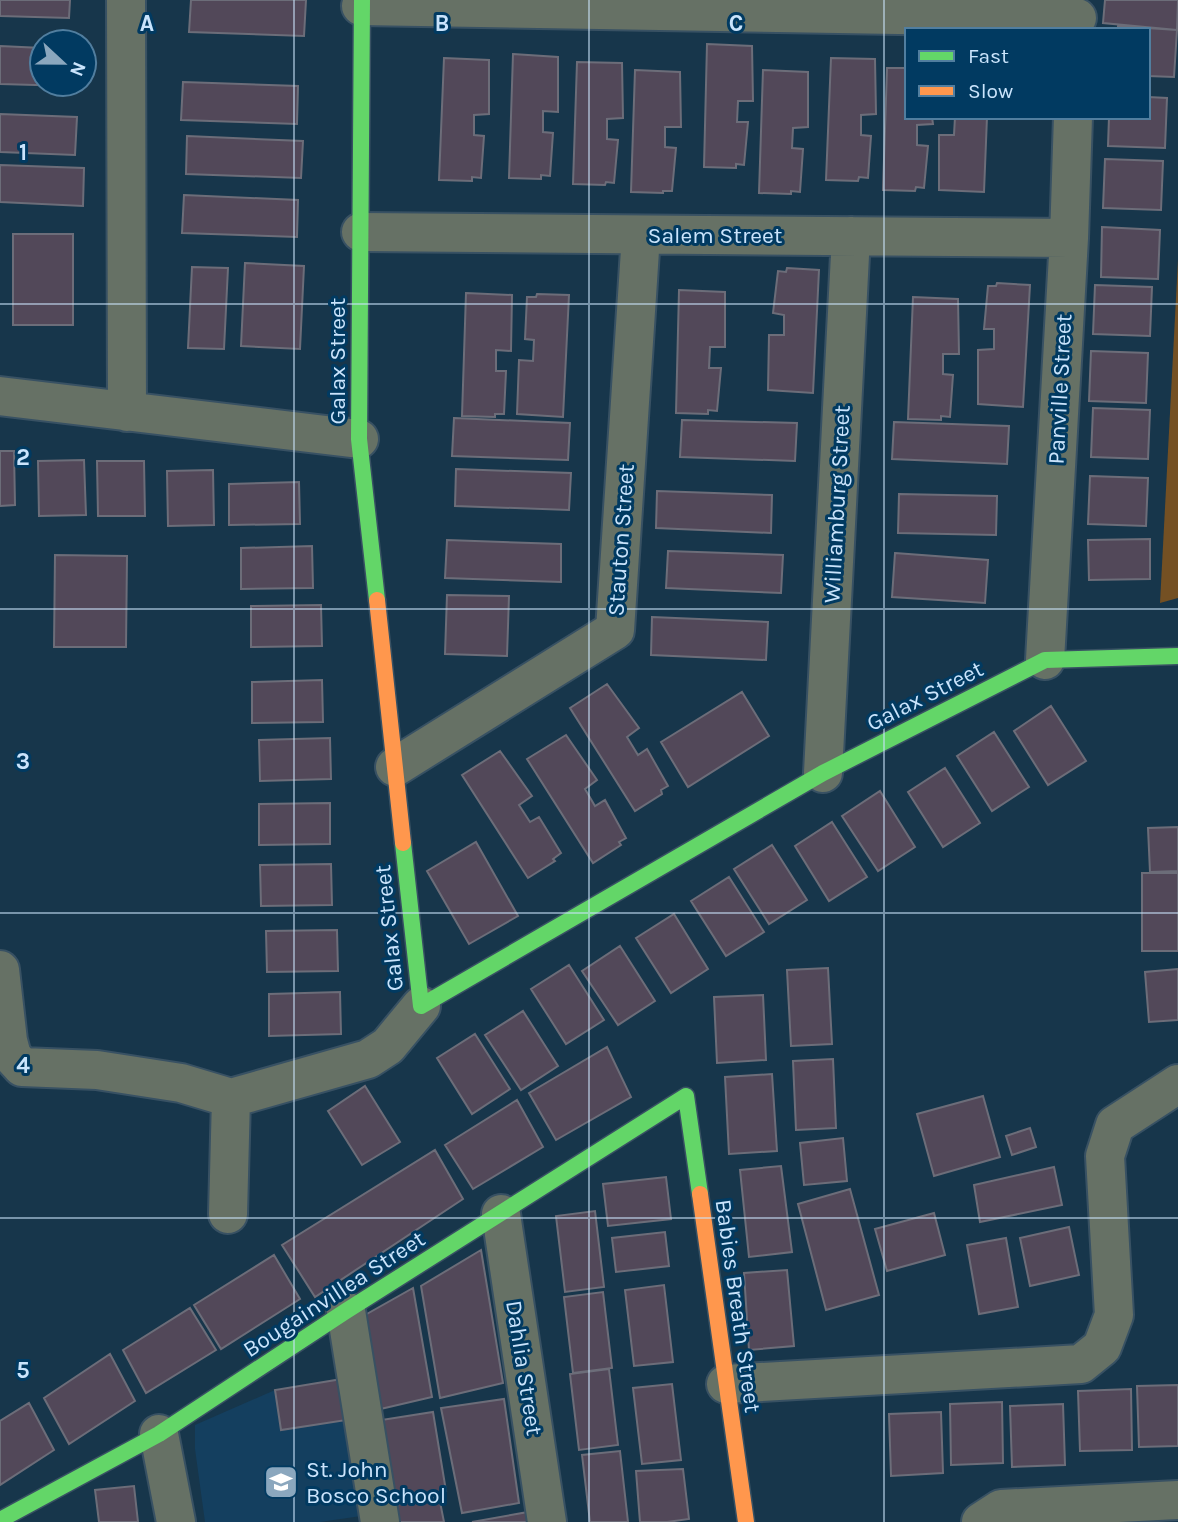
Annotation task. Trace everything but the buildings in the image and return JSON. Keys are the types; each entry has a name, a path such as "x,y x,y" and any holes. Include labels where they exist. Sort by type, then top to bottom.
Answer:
{"street":[{"path":"126,0 127,412"},
{"path":"362,3 1077,16"},
{"name":"Galax Street","path":"362,3 359,439 421,1006 823,773 1045,660 1178,656"},
{"name":"Panville Street","path":"1045,660 1069,238 1073,119"},
{"name":"Salem Street","path":"361,232 1069,238"},
{"name":"Stauton Street","path":"395,767 615,630 641,235"},
{"name":"Williamburg Street","path":"823,773 851,236"},
{"path":"0,396 359,439"},
{"path":"0,970 8,1041 12,1056 22,1067 97,1070 145,1077 181,1083 231,1098 368,1059 387,1046 421,1006"},
{"path":"726,1384 1081,1364 1102,1347 1114,1315 1105,1156 1109,1140 1115,1125 1178,1084"},
{"name":"Babies Breath Street","path":"686,1096 746,1522"},
{"name":"Bougainvillea Street","path":"0,1520 159,1434 346,1311 686,1096"},
{"path":"228,1214 231,1098"},
{"name":"Dahlia Street","path":"501,1214 547,1522"},
{"path":"346,1311 380,1522"},
{"path":"159,1434 176,1522"},
{"path":"981,1522 1001,1509 1178,1500"}],"shaded area":[{"path":"1178,260 1178,598 1160,603"},
{"name":"St. John Bosco School","path":"275,1390 281,1430 353,1419 368,1515 320,1522 205,1522 195,1449 195,1425"}],"traffic: fast":[{"path":"362,0 359,439 377,600"},
{"path":"403,843 421,1006 823,773 1045,660 1178,656"},
{"path":"0,1520 159,1434 346,1311 686,1096 700,1194"}],"traffic: slow":[{"path":"377,600 403,843"},
{"path":"700,1194 746,1522"}],"place":[{"name":"St. John Bosco School","path":"281,1482"}]}
